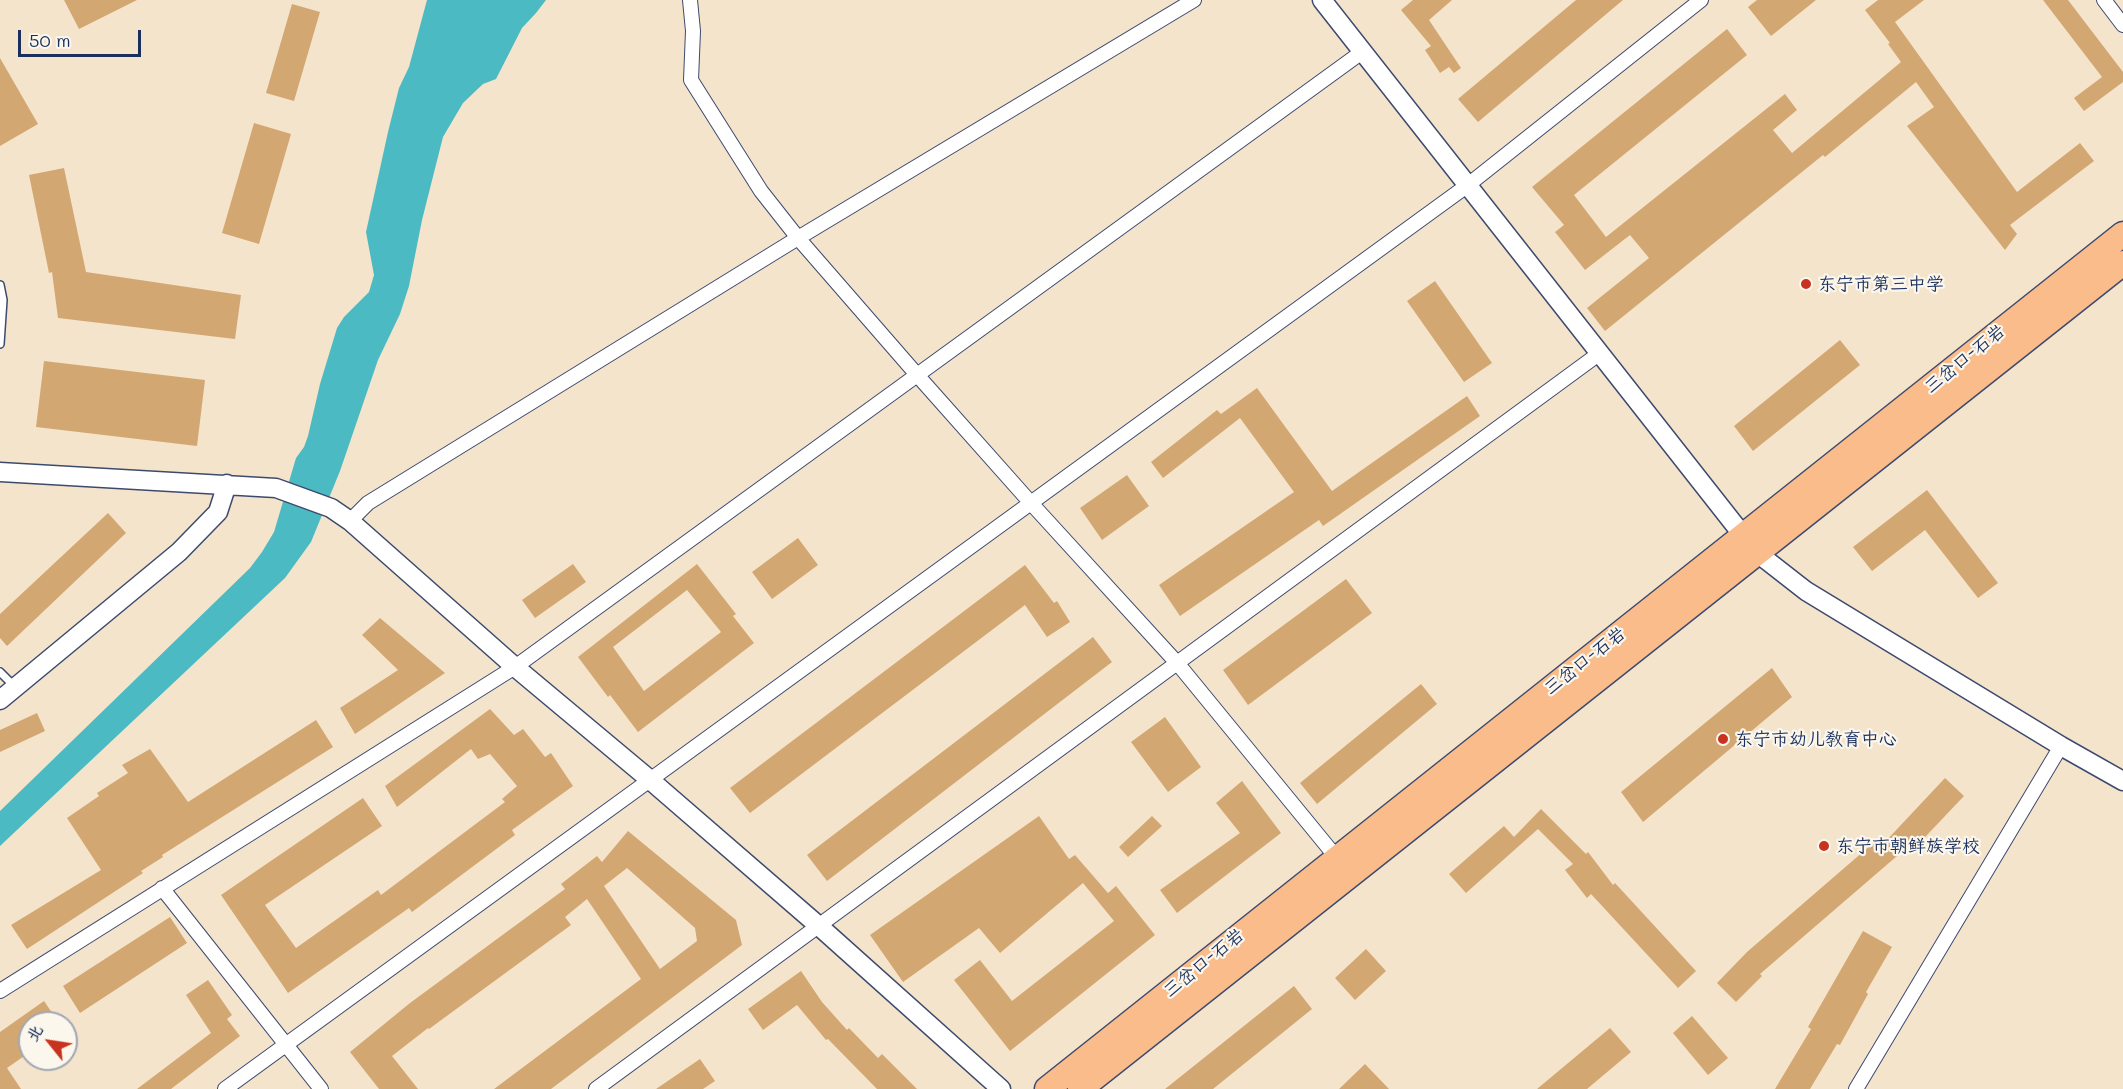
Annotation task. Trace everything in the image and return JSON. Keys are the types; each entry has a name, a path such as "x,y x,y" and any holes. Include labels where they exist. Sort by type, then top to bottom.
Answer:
{"highway":[{"name":"三岔口-石岩","path":"1750,544 2123,234"},
{"name":"三岔口-石岩","path":"1047,1089 1343,866 1750,544 2123,263"},
{"name":"三岔口-石岩","path":"1080,1089 1343,866"}],"street":[{"path":"690,0 693,31 691,80 761,191 798,238 918,376 1178,664 1343,866"},
{"path":"350,521 368,503 798,238 1194,0"},
{"path":"1322,0 1750,544 1806,591 2061,746 2123,781"},
{"path":"225,1089 1468,186 1701,0"},
{"path":"2104,0 2123,25"},
{"path":"0,991 515,667 1362,52"},
{"path":"596,1089 1600,353"},
{"path":"0,472 276,488 331,508 350,521 515,667 820,927 1001,1089"},
{"path":"0,700 179,552 218,512 227,484"},
{"path":"1856,1089 2061,746"},
{"path":"162,888 321,1089"}],"lane":[{"path":"0,285 3,300 0,345"},
{"path":"0,672 15,687"}],"water":[{"path":"427,0 546,0 522,28 496,79 483,84 463,103 443,137 422,220 409,286 400,314 378,360 340,471 311,542 285,578 0,846 0,811 250,568 274,532 296,458 308,436 320,384 337,328 344,317 369,292 374,275 366,232 399,88 409,67"}],"building":[{"path":"64,0 137,0 79,29"},
{"path":"1413,0 1452,0 1429,20 1461,68 1454,73 1449,67 1440,73 1425,50 1431,46 1401,10"},
{"path":"1576,0 1623,0 1478,122 1458,99"},
{"path":"1757,0 1816,0 1771,36 1748,7"},
{"path":"1878,0 1924,0 1895,22 2017,192 2080,143 2094,161 2010,225 2017,234 2005,250 1907,126 1934,107 1916,82 1605,331 1587,308 1649,258 1630,235 1585,270 1555,232 1564,225 1532,187 1727,29 1747,55 1574,195 1606,237 1785,94 1797,110 1773,130 1792,153 1901,62 1865,10"},
{"path":"2043,0 2068,0 2123,72 2123,82 2084,111 2074,98 2102,77"},
{"path":"292,4 320,12 294,101 266,93"},
{"path":"0,58 38,124 0,146"},
{"path":"254,123 291,134 259,244 222,233"},
{"path":"64,168 86,272 241,295 235,339 58,318 52,272 49,273 29,175"},
{"path":"1435,281 1492,363 1464,382 1407,301"},
{"path":"1840,340 1860,365 1753,451 1734,426"},
{"path":"44,361 205,380 197,446 36,427"},
{"path":"1257,388 1332,491 1467,396 1480,416 1323,526 1319,520 1180,616 1159,585 1294,492 1240,418 1163,478 1151,462 1217,410 1221,414"},
{"path":"1127,475 1149,506 1102,540 1080,508"},
{"path":"1927,490 1998,583 1978,598 1925,530 1872,571 1853,547"},
{"path":"108,513 126,533 7,646 0,638 0,614"},
{"path":"798,538 818,565 772,599 752,572"},
{"path":"573,564 586,582 535,618 522,600"},
{"path":"697,564 736,614 733,616 754,643 638,732 578,657","holes":["687,590 721,632 644,691 613,647"]},
{"path":"1025,565 1054,603 1057,601 1070,622 1047,637 1025,605 750,813 730,788"},
{"path":"1346,579 1372,613 1248,705 1223,670"},
{"path":"380,618 445,673 355,734 340,708 398,670 362,635"},
{"path":"1093,637 1112,662 827,881 807,855"},
{"path":"1772,668 1792,697 1643,822 1621,792"},
{"path":"1421,684 1437,704 1317,804 1300,783"},
{"path":"490,709 514,735 523,729 545,757 551,753 573,786 512,830 515,835 412,912 409,908 288,993 221,895 363,798 382,826 265,905 296,948 378,890 381,895 505,802 502,799 517,786 490,754 478,759 471,749 397,807 385,786"},
{"path":"37,713 45,731 0,752 0,730"},
{"path":"1165,717 1201,767 1168,792 1131,742"},
{"path":"316,720 333,747 162,855 163,857 141,871 143,873 27,949 11,925 101,870 67,818 99,796 97,793 128,773 122,765 150,749 188,802"},
{"path":"1945,778 1964,796 1909,854 1904,850 1760,974 1762,976 1736,1002 1717,983 1747,952 1879,838 1884,843"},
{"path":"1242,781 1281,833 1177,913 1160,890 1240,833 1216,803"},
{"path":"1541,809 1586,854 1588,852 1613,885 1615,883 1696,971 1678,988 1591,894 1587,898 1565,870 1573,864 1538,829 1466,893 1449,874 1504,826 1514,837"},
{"path":"1039,816 1069,859 1075,855 1108,893 1116,886 1155,935 1010,1051 954,980 980,960 1012,1001 1114,921 1083,883 1000,953 979,928 903,982 870,935"},
{"path":"1152,816 1162,826 1128,857 1119,847"},
{"path":"628,831 736,920 742,945 551,1089 494,1089 641,979 587,899 565,917 571,925 392,1056 418,1089 379,1089 350,1052 410,1003 565,889 561,884 597,856 602,862","holes":["627,868 695,928 697,941 660,969 604,886"]},
{"path":"170,917 187,943 80,1013 63,986"},
{"path":"1863,931 1892,947 1866,992 1868,994 1840,1045 1837,1044 1810,1089 1775,1089 1811,1029 1808,1027"},
{"path":"1366,949 1386,971 1355,1000 1335,978"},
{"path":"801,971 822,1002 847,1030 849,1028 878,1058 882,1054 917,1089 877,1089 828,1039 826,1040 797,1005 763,1030 748,1009"},
{"path":"208,980 232,1015 227,1019 240,1036 171,1089 137,1089 211,1033 186,995"},
{"path":"1294,986 1312,1009 1213,1089 1165,1089"},
{"path":"44,1001 51,1011 30,1011"},
{"path":"1692,1016 1728,1058 1708,1075 1673,1033"},
{"path":"18,1019 18,1060 7,1068 21,1089 0,1089 0,1032"},
{"path":"1610,1028 1631,1052 1587,1089 1537,1089"},
{"path":"700,1059 715,1081 703,1089 656,1089"},
{"path":"1365,1064 1389,1089 1339,1089"}],"place":[{"name":"东宁市第三中学","path":"1806,284"},
{"name":"东宁市幼儿教育中心","path":"1723,739"},
{"name":"东宁市朝鲜族学校","path":"1824,846"}]}
